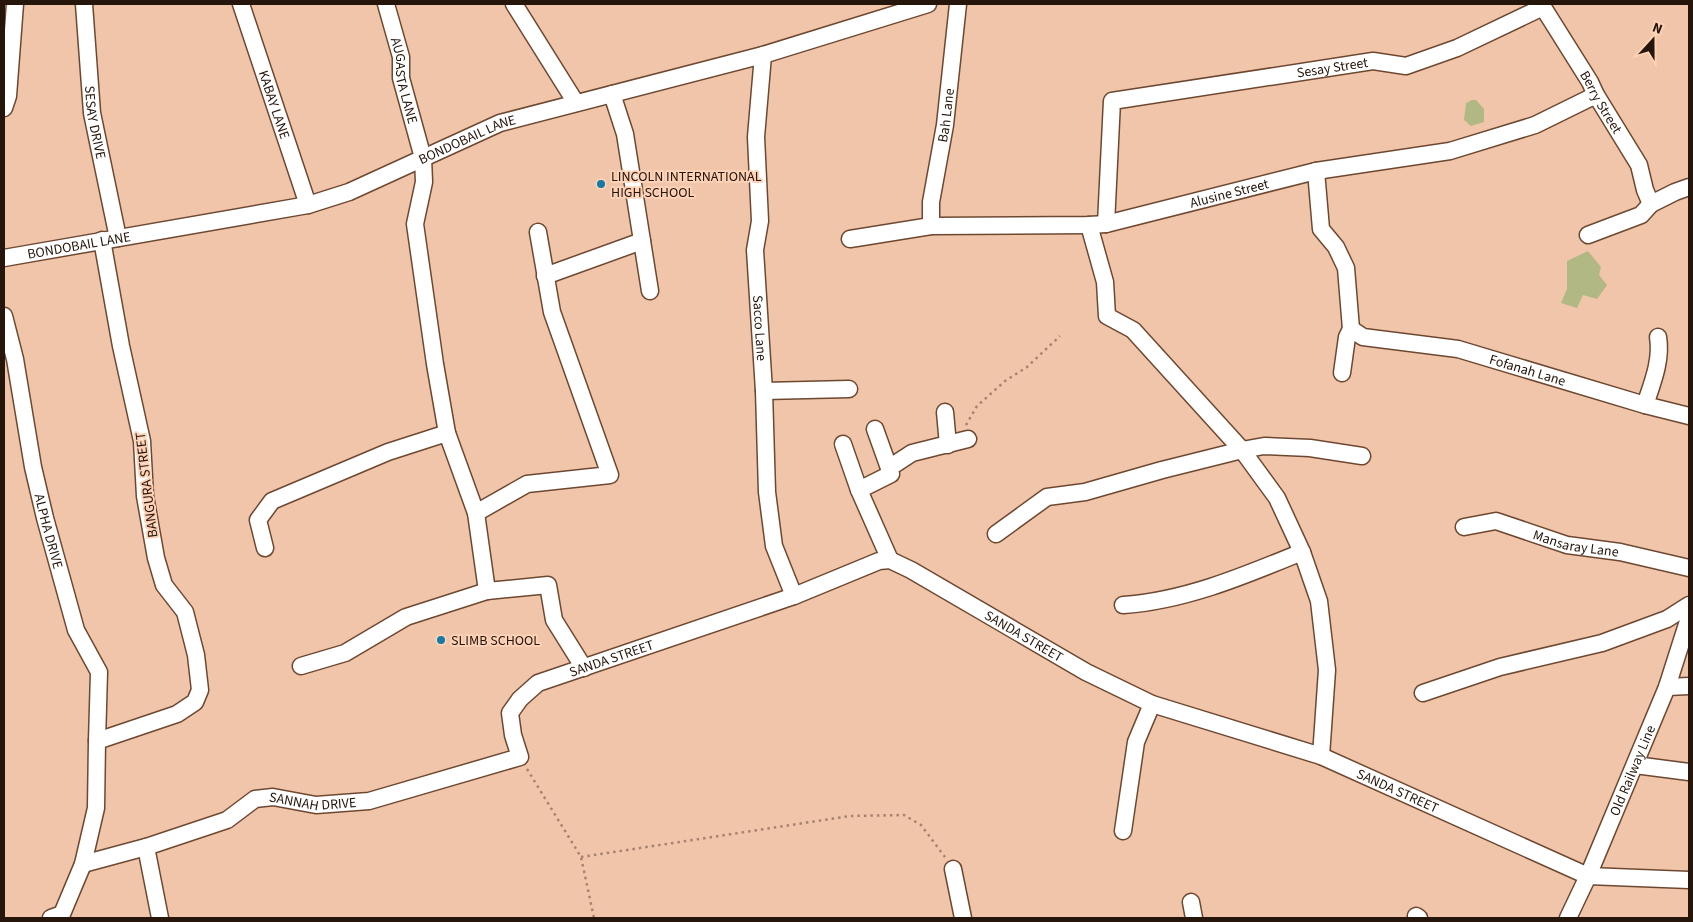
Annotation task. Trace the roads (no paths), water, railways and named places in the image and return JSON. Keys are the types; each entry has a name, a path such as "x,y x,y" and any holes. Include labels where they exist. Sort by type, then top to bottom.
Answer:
{"street":[{"path":"4,108 8,96 15,4"},
{"name":"SESAY DRIVE","path":"84,4 92,112 110,239"},
{"name":"KABAY LANE","path":"241,4 308,205"},
{"name":"AUGASTA LANE","path":"386,4 401,57 401,78 423,158 424,182 415,224 446,434 476,512 487,591"},
{"path":"514,4 576,103"},
{"name":"BONDOBAIL LANE","path":"4,258 308,205 349,192 500,123 763,55 928,4"},
{"name":"Bah Lane","path":"931,226 931,202 944,125 958,4"},
{"name":"Berry Street","path":"1542,6 1640,165 1644,190 1651,204"},
{"name":"Sesay Street","path":"1106,224 1112,101 1373,61 1406,66 1457,48 1542,6"},
{"name":"Sacco Lane","path":"763,55 756,137 760,221 755,250 764,391 767,492 774,546 794,596"},
{"path":"612,94 625,134 650,291"},
{"name":"Alusine Street","path":"850,239 931,226 1089,226 1106,224 1316,171 1450,151 1536,125 1596,95"},
{"path":"1316,171 1321,229 1336,247 1346,268 1357,333 1346,337 1342,373"},
{"path":"1588,235 1641,215 1651,204 1689,187"},
{"path":"1089,226 1105,282 1106,316 1133,330 1242,450 1276,498 1302,552 1319,601 1327,670 1321,756"},
{"path":"476,512 527,484 616,472 552,312 538,232"},
{"name":"BANGURA STREET","path":"98,741 177,714 194,702 200,690 196,655 185,612 164,585 156,558 145,496 142,441 121,346 110,239"},
{"path":"545,276 642,241"},
{"name":"ALPHA DRIVE","path":"4,316 15,359 33,467 45,518 76,630 99,672 98,741"},
{"name":"Fofanah Lane","path":"1357,333 1458,348 1646,405 1689,416"},
{"path":"1646,405 1655,375 1659,344 1658,337"},
{"path":"764,391 849,389"},
{"path":"945,412 948,445"},
{"path":"859,490 891,474 875,429"},
{"path":"265,548 258,520 272,501 388,452 446,434"},
{"path":"889,468 912,454 968,439"},
{"path":"843,444 859,490 890,560"},
{"path":"996,534 1047,497 1086,492 1242,450 1264,446 1310,448 1362,456"},
{"name":"Mansaray Lane","path":"1464,528 1496,521 1567,544 1620,552 1689,568"},
{"path":"1124,605 1148,603 1231,581 1302,552"},
{"name":"SANDA STREET","path":"520,757 513,735 510,713 520,699 538,683 794,596 879,561 890,560 911,570 1086,672 1152,704 1321,756 1588,876"},
{"path":"300,666 345,653 406,618 487,591 548,585 554,620 584,668"},
{"path":"1423,693 1500,667 1602,643 1667,619 1689,605"},
{"name":"Old Railway Line","path":"1568,918 1588,876 1668,687 1689,618"},
{"path":"1668,687 1689,686"},
{"path":"1124,831 1136,742 1152,704"},
{"path":"50,918 62,914 83,864 96,808 98,741"},
{"name":"SANNAH DRIVE","path":"83,864 227,820 256,799 273,797 316,805 369,800 520,757"},
{"path":"1635,764 1689,772"},
{"path":"146,846 160,918"},
{"path":"953,869 963,918"},
{"path":"1588,876 1689,880"}],"place":[{"name":"LINCOLN INTERNATIONAL HIGH SCHOOL","path":"601,184"},
{"name":"SLIMB SCHOOL","path":"441,640"}]}
